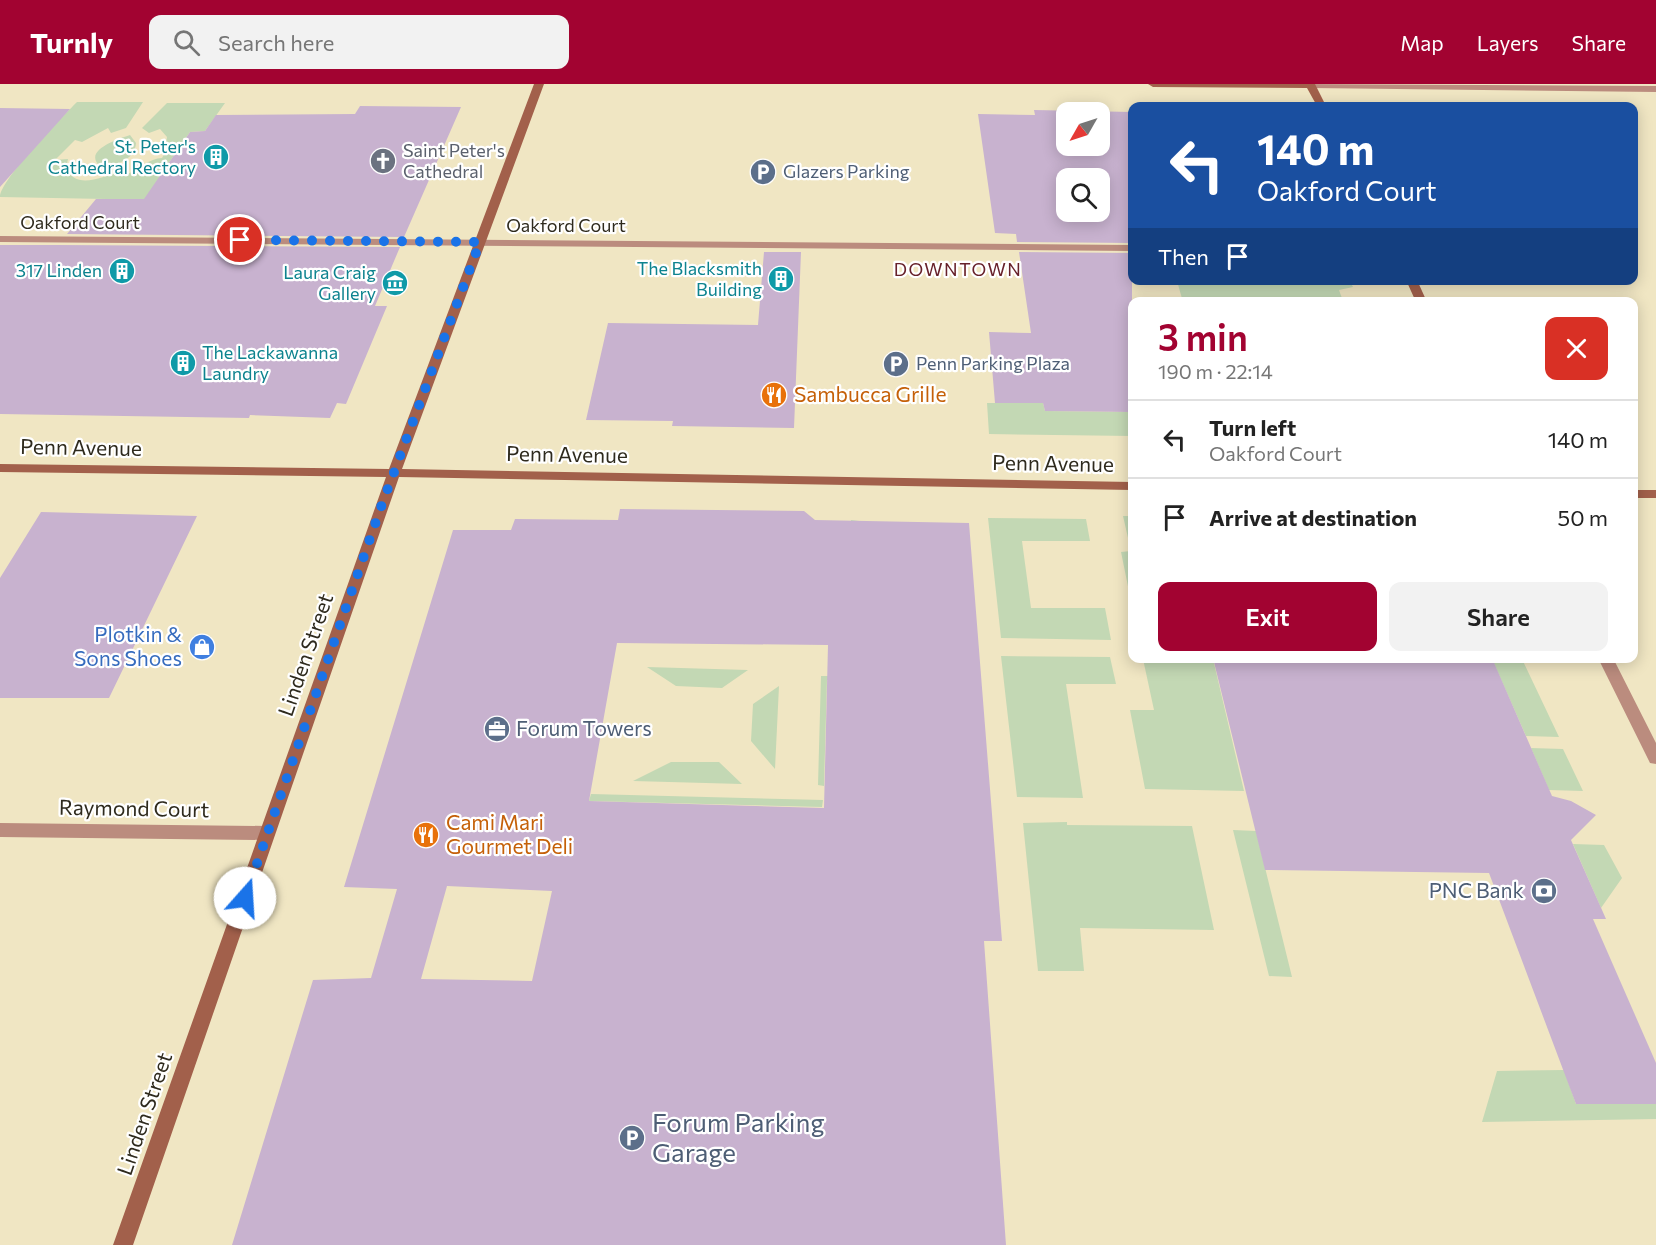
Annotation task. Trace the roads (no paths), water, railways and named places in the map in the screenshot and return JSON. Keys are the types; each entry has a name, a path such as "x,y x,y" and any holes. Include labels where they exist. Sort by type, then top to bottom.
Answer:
{"main road":[{"name":"Linden Street","path":"123,1245 394,472 539,84"},
{"path":"1154,84 1310,85 1319,102"},
{"name":"Penn Avenue","path":"0,468 394,472 1128,486"},
{"path":"1638,494 1656,494"}],"street":[{"path":"1310,85 1656,89"},
{"name":"Oakford Court","path":"0,239 1128,248"},
{"path":"1608,663 1656,758"},
{"name":"Raymond Court","path":"0,830 267,833"}],"place":[{"name":"St. Peter's Cathedral Rectory","path":"216,157"},
{"name":"Saint Peter's Cathedral","path":"383,161"},
{"name":"Glazers Parking","path":"763,172"},
{"name":"317 Linden","path":"122,271"},
{"name":"The Blacksmith Building","path":"781,279"},
{"name":"Laura Craig Gallery","path":"395,283"},
{"name":"The Lackawanna Laundry","path":"183,363"},
{"name":"Penn Parking Plaza","path":"896,364"},
{"name":"Sambucca Grille","path":"774,395"},
{"name":"Plotkin & Sons Shoes","path":"202,647"},
{"name":"Forum Towers","path":"497,729"},
{"name":"Cami Mari Gourmet Deli","path":"426,835"},
{"name":"PNC Bank","path":"1544,891"},
{"name":"Forum Parking Garage","path":"632,1138"}],"district":[{"name":"DOWNTOWN","path":"958,270"}]}
